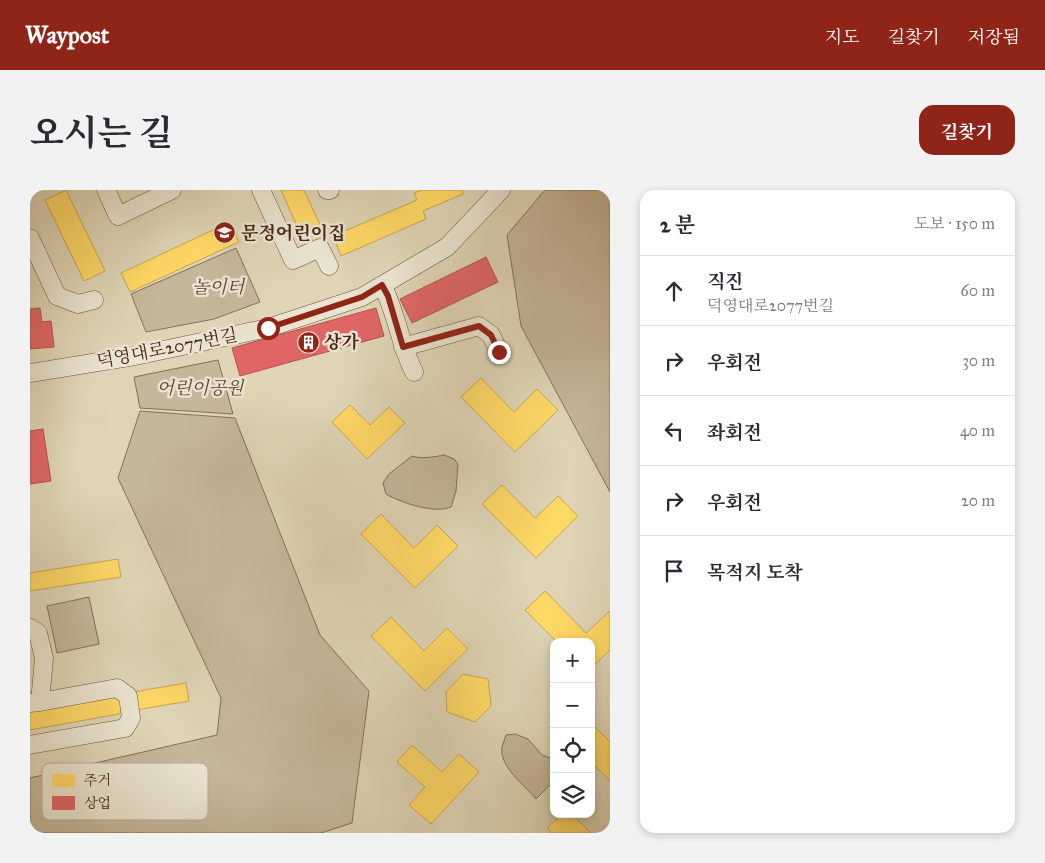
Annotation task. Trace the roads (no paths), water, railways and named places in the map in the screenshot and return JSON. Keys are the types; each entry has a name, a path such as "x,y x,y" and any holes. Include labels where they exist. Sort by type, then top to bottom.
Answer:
{"street":[{"path":"106,190 118,216 172,190"},
{"path":"261,190 293,260 320,248 329,266"},
{"name":"덕영대로2077번길","path":"30,373 134,356 268,328 362,297 448,247 502,190"},
{"path":"30,238 57,296 78,304 94,300"},
{"path":"382,285 388,296 403,347 414,372"},
{"path":"403,347 479,326 491,335 499,352"},
{"path":"30,628 38,633 44,658 35,703 117,688 128,696 132,718 125,728 30,745"}],"place":[{"name":"문정어린이집","path":"225,233"},
{"name":"상가","path":"308,342"}],"park label":[{"name":"놀이터","path":"218,287"},
{"name":"어린이공원","path":"200,388"}]}
